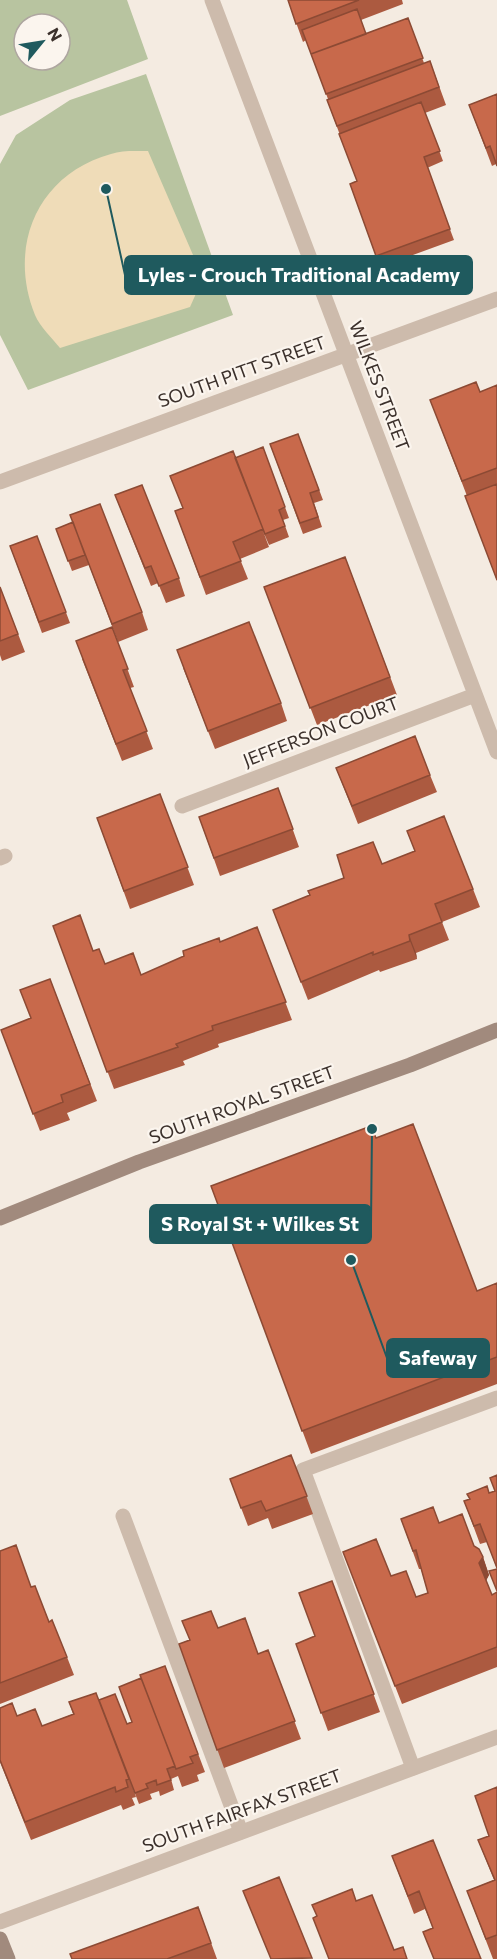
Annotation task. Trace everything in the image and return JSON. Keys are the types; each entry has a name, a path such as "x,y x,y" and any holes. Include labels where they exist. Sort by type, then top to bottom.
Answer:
{"main road":[{"name":"SOUTH ROYAL STREET","path":"1,1215 139,1162 399,1069 497,1030"},
{"path":"0,1939 8,1959"}],"street":[{"name":"WILKES STREET","path":"212,0 497,752"},
{"name":"SOUTH PITT STREET","path":"0,482 497,299"},
{"name":"JEFFERSON COURT","path":"182,806 475,695"},
{"path":"413,1768 303,1470 497,1398"},
{"path":"123,1516 242,1832"},
{"name":"SOUTH FAIRFAX STREET","path":"0,1922 497,1737"}],"green space":[{"path":"0,0 127,0 148,59 0,116"},
{"path":"146,74 233,315 28,390 0,335 0,164 16,135 70,100"}],"sand":[{"path":"148,151 203,278 190,307 60,348 37,319 27,289 25,264 27,239 35,216 47,196 64,178 86,164 115,153"}],"building":[{"path":"288,0 359,0 296,24"},
{"path":"357,9 366,34 311,54 302,30"},
{"path":"408,18 423,58 326,94 311,54"},
{"path":"430,61 439,87 337,126 327,100"},
{"path":"497,94 497,166 490,146 486,148 469,105"},
{"path":"421,102 440,151 424,157 450,229 376,256 350,184 357,181 339,134"},
{"path":"476,382 480,392 497,385 497,468 462,481 430,400"},
{"path":"298,434 319,490 310,493 318,517 300,523 270,444"},
{"path":"263,447 285,507 279,510 285,526 265,534 235,458"},
{"path":"233,451 263,529 233,542 241,561 200,577 175,511 183,508 170,476"},
{"path":"497,484 497,580 465,496"},
{"path":"142,485 179,578 159,586 151,566 145,568 115,495"},
{"path":"100,504 142,612 112,624 70,515"},
{"path":"73,522 85,555 68,561 56,529"},
{"path":"37,536 66,612 39,622 10,546"},
{"path":"345,557 390,677 310,708 264,587"},
{"path":"0,587 18,634 0,641"},
{"path":"249,622 281,703 208,731 177,650"},
{"path":"112,627 128,669 123,670 147,731 116,744 76,641"},
{"path":"415,736 430,775 352,806 336,768"},
{"path":"278,788 293,829 214,858 199,817"},
{"path":"160,794 188,867 124,891 97,818"},
{"path":"444,816 473,889 435,904 442,922 409,935 410,941 373,955 373,952 301,982 273,910 310,895 308,891 344,878 337,855 373,842 382,864 415,851 407,831"},
{"path":"80,915 93,951 99,949 105,964 133,953 141,975 184,956 183,951 219,938 220,942 257,927 286,1002 212,1026 213,1030 176,1044 178,1047 107,1072 53,926"},
{"path":"50,979 90,1084 61,1095 63,1102 33,1114 1,1030 31,1018 20,990"},
{"path":"413,1124 477,1291 497,1283 497,1357 302,1431 211,1186 371,1126 376,1138"},
{"path":"291,1455 307,1496 266,1511 261,1501 241,1508 230,1479"},
{"path":"497,1475 497,1568 480,1524 474,1526 464,1501 470,1499 467,1494 487,1486 489,1493 495,1491 490,1478"},
{"path":"433,1507 439,1523 462,1514 474,1546 479,1549 483,1557 479,1563 492,1595 497,1592 497,1647 395,1686 343,1552 376,1539 391,1576 406,1571 416,1597 428,1593 416,1550 413,1551 401,1519"},
{"path":"16,1545 31,1587 35,1586 49,1622 52,1620 67,1657 0,1683 0,1551"},
{"path":"497,1569 497,1591 489,1571"},
{"path":"332,1581 374,1694 321,1713 296,1644 315,1636 299,1593"},
{"path":"211,1611 218,1628 245,1618 258,1654 268,1650 295,1721 217,1750 179,1644 190,1640 182,1621"},
{"path":"165,1666 198,1754 190,1757 193,1763 176,1769 140,1675"},
{"path":"141,1678 175,1766 167,1769 171,1780 157,1785 156,1780 146,1784 148,1788 135,1793 99,1700 115,1694 127,1724 132,1722 119,1687"},
{"path":"96,1693 129,1779 126,1780 128,1787 116,1792 115,1787 25,1822 0,1760 0,1708 12,1703 17,1716 35,1709 42,1726 74,1714 69,1702"},
{"path":"497,1787 497,1935 486,1939 467,1891 495,1880 478,1840 489,1836 475,1796"},
{"path":"433,1840 481,1959 434,1959 423,1932 433,1928 419,1891 408,1896 392,1856"},
{"path":"279,1877 312,1958 271,1959 243,1891"},
{"path":"352,1889 356,1901 372,1895 394,1950 403,1947 407,1959 329,1959 313,1918 317,1916 312,1905"},
{"path":"198,1907 211,1943 167,1959 72,1959 70,1954"}],"place":[{"name":"Lyles - Crouch Traditional Academy","path":"106,189"},
{"name":"S Royal St + Wilkes St","path":"372,1129"},
{"name":"Safeway","path":"351,1260"}]}
